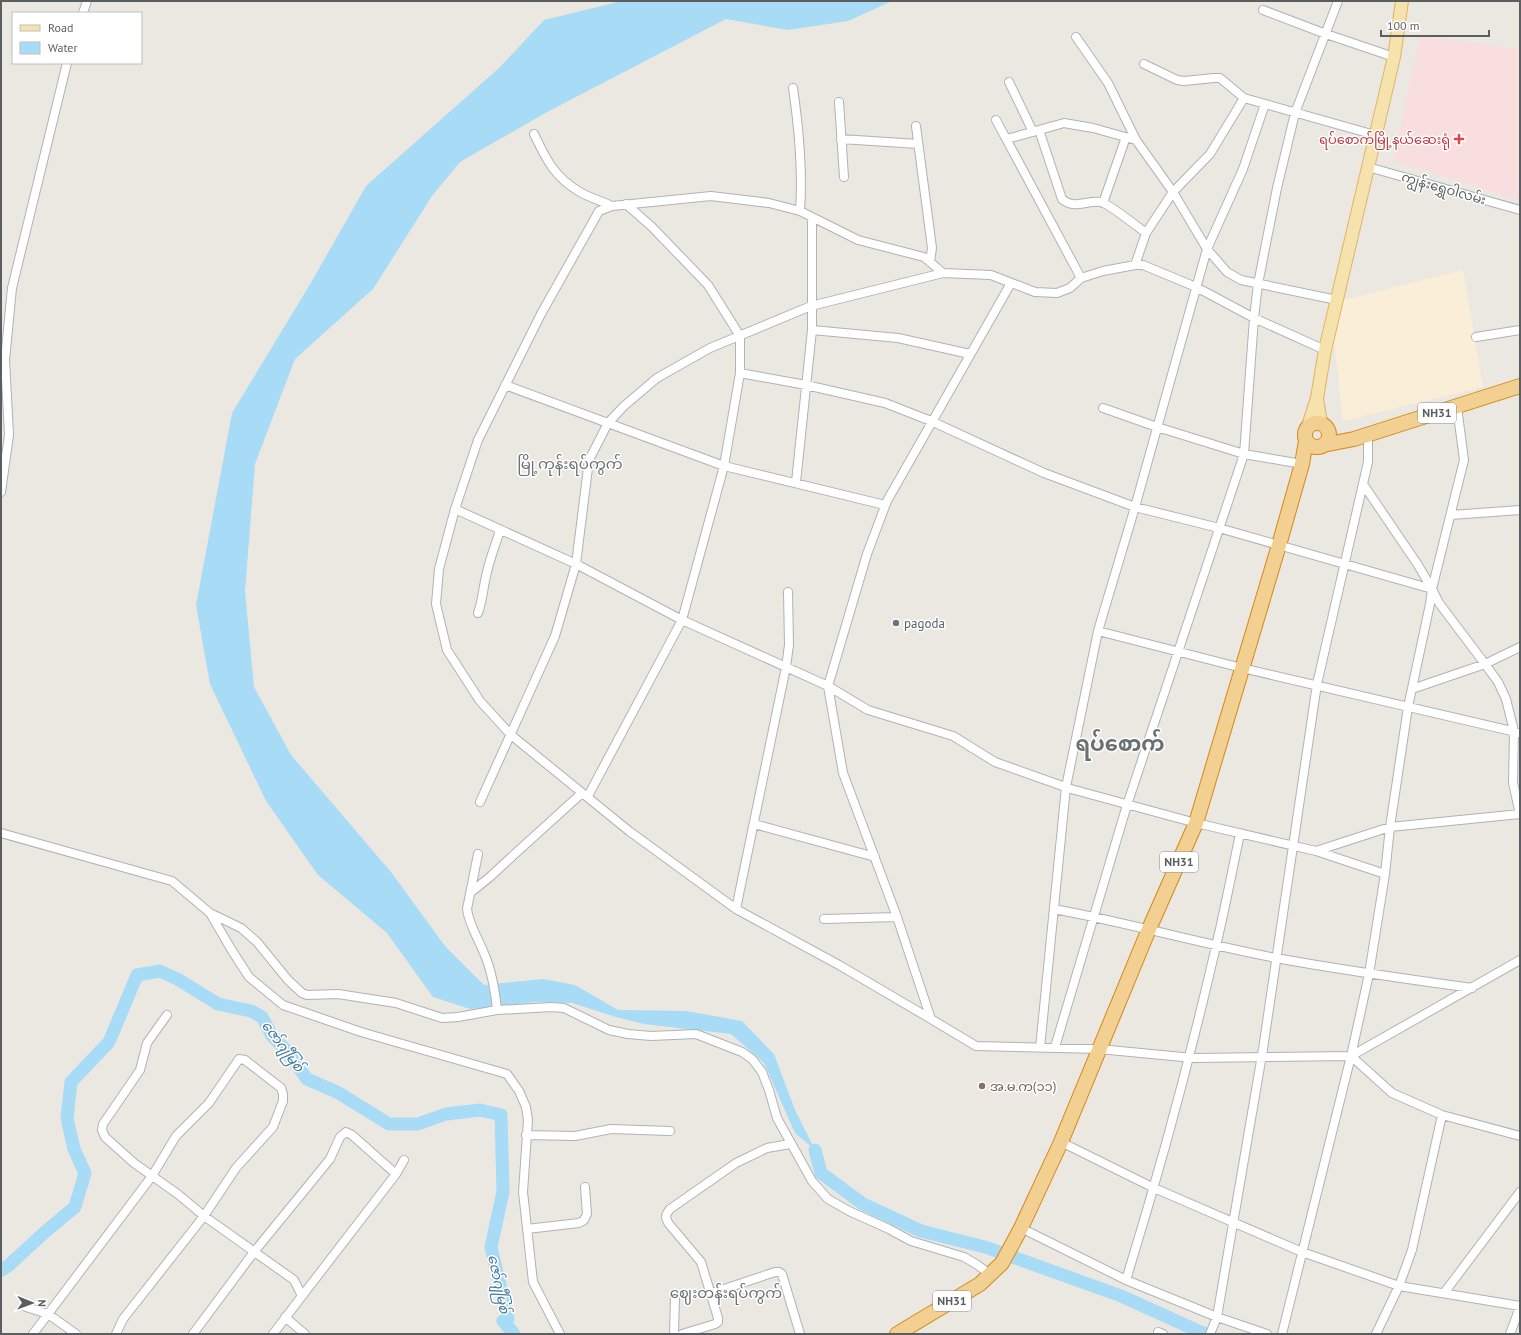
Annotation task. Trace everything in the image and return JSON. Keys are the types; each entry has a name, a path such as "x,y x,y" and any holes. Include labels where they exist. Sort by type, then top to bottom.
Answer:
{"highway":[{"name":"NH31","path":"1315,444 1354,439 1520,386"},
{"path":"1315,444 1304,433 1308,426 1314,422 1324,424 1354,439"},
{"name":"NH31","path":"897,1334 980,1284 1002,1263 1021,1228 1061,1142 1149,929 1196,823 1302,464 1315,444 1327,442 1329,431 1324,424"}],"main road":[{"path":"1308,426 1317,398 1325,350 1394,57 1402,1"},
{"path":"1317,398 1324,424"}],"street":[{"path":"83,12 87,1"},
{"path":"1055,1048 1127,805 1244,454 1258,284 1295,113 1338,1"},
{"path":"1263,10 1326,34 1394,57"},
{"path":"1076,37 1108,84 1136,140 1173,192 1207,249 1227,272 1241,280 1337,300"},
{"path":"1,492 9,435 6,360 12,288 67,64"},
{"path":"1144,64 1176,80 1184,81 1220,78 1244,98 1375,135"},
{"path":"1009,82 1036,131 1062,199 1071,205 1103,202 1146,233"},
{"path":"793,88 800,145 802,184 800,211"},
{"path":"1136,265 1146,233 1173,192 1210,154 1244,98"},
{"path":"839,102 844,176"},
{"path":"1040,1048 1066,787 1098,631 1135,507 1207,249 1243,168 1266,104"},
{"path":"996,120 1080,278"},
{"path":"1006,139 1064,123 1093,128 1136,140"},
{"path":"916,126 932,248 930,262"},
{"path":"534,134 550,166 561,178 580,192 612,206"},
{"path":"1103,202 1126,137"},
{"path":"841,139 918,144"},
{"name":"ကျွန်းရွှေဝါလမ်း","path":"1368,167 1520,210"},
{"path":"943,273 924,257 858,240 800,211 770,203 711,196 626,204 599,210 540,314 478,440 455,509 439,568 436,604 447,650 480,701 512,735 629,831 736,909 839,965 976,1046 1099,1049 1189,1058 1351,1056 1520,960"},
{"path":"470,892 491,876 518,850 585,794 682,620 724,466 740,373 740,336 708,285 652,227 626,204"},
{"path":"796,482 812,330 812,217"},
{"path":"480,802 512,735 555,636 576,564 589,460 608,423 624,406 657,378 710,348 811,306 943,273 991,275 1035,292 1057,293 1070,288 1080,278 1103,271 1144,265 1196,287 1254,318 1325,350"},
{"path":"931,1019 897,917 843,773 828,686 867,554 885,505 931,421 1011,282"},
{"path":"812,330 898,338 970,354"},
{"path":"1476,337 1520,330"},
{"path":"740,373 806,385 885,403 931,421 1044,473 1135,507 1219,528 1432,589"},
{"path":"505,385 724,466 796,482 885,505"},
{"path":"1282,1334 1351,1056 1369,974 1385,874 1390,827 1408,707 1432,589 1464,460 1457,406"},
{"path":"1103,408 1157,427 1244,454 1302,464"},
{"path":"1210,1334 1217,1317 1262,1057 1316,684 1368,462 1368,435"},
{"path":"1316,851 1390,827 1520,814 1513,783 1517,732 1506,699 1498,682 1439,603 1432,589 1363,484"},
{"path":"455,509 576,564 682,620 828,686 868,710 953,736 995,762 1066,787 1127,805 1240,834 1316,851 1385,874"},
{"path":"1451,515 1520,510"},
{"path":"478,613 483,600 483,589 487,571 500,530"},
{"path":"736,909 786,667 789,645 788,592"},
{"path":"1098,631 1242,668 1517,732"},
{"path":"1412,689 1485,664 1520,647"},
{"path":"754,824 875,857"},
{"path":"1,833 172,881 210,913 241,928 257,942 288,980 302,993 307,995 338,994 388,1002 442,1018 458,1018 497,1009 564,1008 609,1030 628,1034 651,1036 696,1034 742,1052 752,1059 762,1072 770,1090 777,1118 790,1144 812,1181 828,1199 849,1211 889,1229 911,1241 964,1257 990,1275"},
{"path":"1126,1280 1154,1188 1189,1058 1217,945 1240,834"},
{"path":"478,854 467,909 468,918 485,953 494,982 497,1009"},
{"path":"1054,909 1276,958 1369,974 1472,988"},
{"path":"210,913 249,976 283,1006 361,1032 507,1074 519,1091 526,1107 528,1120 523,1192 533,1282 560,1334"},
{"path":"824,919 897,917"},
{"path":"167,1015 148,1043 140,1070 103,1124 102,1130 105,1137 134,1163 179,1195 204,1216 294,1280 302,1296"},
{"path":"1351,1056 1392,1093 1442,1116 1520,1136"},
{"path":"33,1334 152,1176 176,1136 209,1103 239,1059 245,1060 281,1088 283,1101 273,1127 236,1168 204,1216 123,1319 116,1334"},
{"path":"1376,1334 1399,1286 1412,1250 1442,1116"},
{"path":"526,1135 575,1136 611,1129 670,1131"},
{"path":"193,1334 254,1252 330,1159 340,1137 344,1133 346,1132 352,1136 396,1174"},
{"path":"1061,1142 1154,1188 1302,1252 1399,1286 1520,1306 1510,1334"},
{"path":"682,1334 718,1322 718,1318 702,1262 669,1224 666,1219 666,1214 670,1209 736,1163 767,1148 790,1144"},
{"path":"273,1334 396,1174 404,1160"},
{"path":"527,1229 579,1223 584,1220 587,1214 585,1187"},
{"path":"1444,1293 1520,1192"},
{"path":"1021,1228 1126,1280 1217,1317 1267,1334"},
{"path":"712,1293 779,1272 782,1274 800,1334"},
{"path":"674,1334 675,1297"},
{"path":"26,1307 48,1314 76,1334"},
{"path":"285,1318 305,1334"}],"shaded area":[{"name":"ရပ်စောက်မြို့နယ်ဆေးရုံ","path":"1420,36 1520,49 1520,201 1393,160"},
{"path":"1463,270 1483,387 1343,421 1334,340 1344,300"}],"water":[{"path":"622,1 892,1 848,21 788,30 726,19 547,112 460,162 432,196 373,289 295,359 255,464 245,591 254,687 291,755 391,872 445,946 484,985 543,979 575,985 618,1010 686,1011 742,1021 774,1054 795,1110 815,1150 795,1133 764,1063 731,1034 644,1024 572,1003 535,1002 470,1009 433,997 387,933 318,875 266,801 210,684 196,605 232,413 312,281 366,186 499,68 544,20"}],"waterway":[{"name":"ဇော်ဂျီမြစ်","path":"1,1270 8,1266 75,1207 85,1173 74,1149 67,1118 71,1082 109,1042 137,975 160,971 179,980 218,1004 251,1011 262,1017 272,1036 285,1049 307,1079 337,1092 389,1124 418,1124 446,1114 480,1110 501,1115 503,1192 491,1247 508,1319 503,1321 514,1334"},
{"path":"815,1150 821,1173 863,1204 921,1231 985,1247 1121,1296 1205,1334"}],"place":[{"name":"ရပ်စောက်မြို့နယ်ဆေးရုံ","path":"1459,139"},
{"name":"pagoda","path":"896,623"},
{"name":"အ.မ.က(၁၁)","path":"982,1086"}],"district":[{"name":"မြို့ကုန်းရပ်ကွက်","path":"570,464"},
{"name":"ရပ်စောက်","path":"1120,744"},
{"name":"ဈေးတန်းရပ်ကွက်","path":"726,1293"}]}
